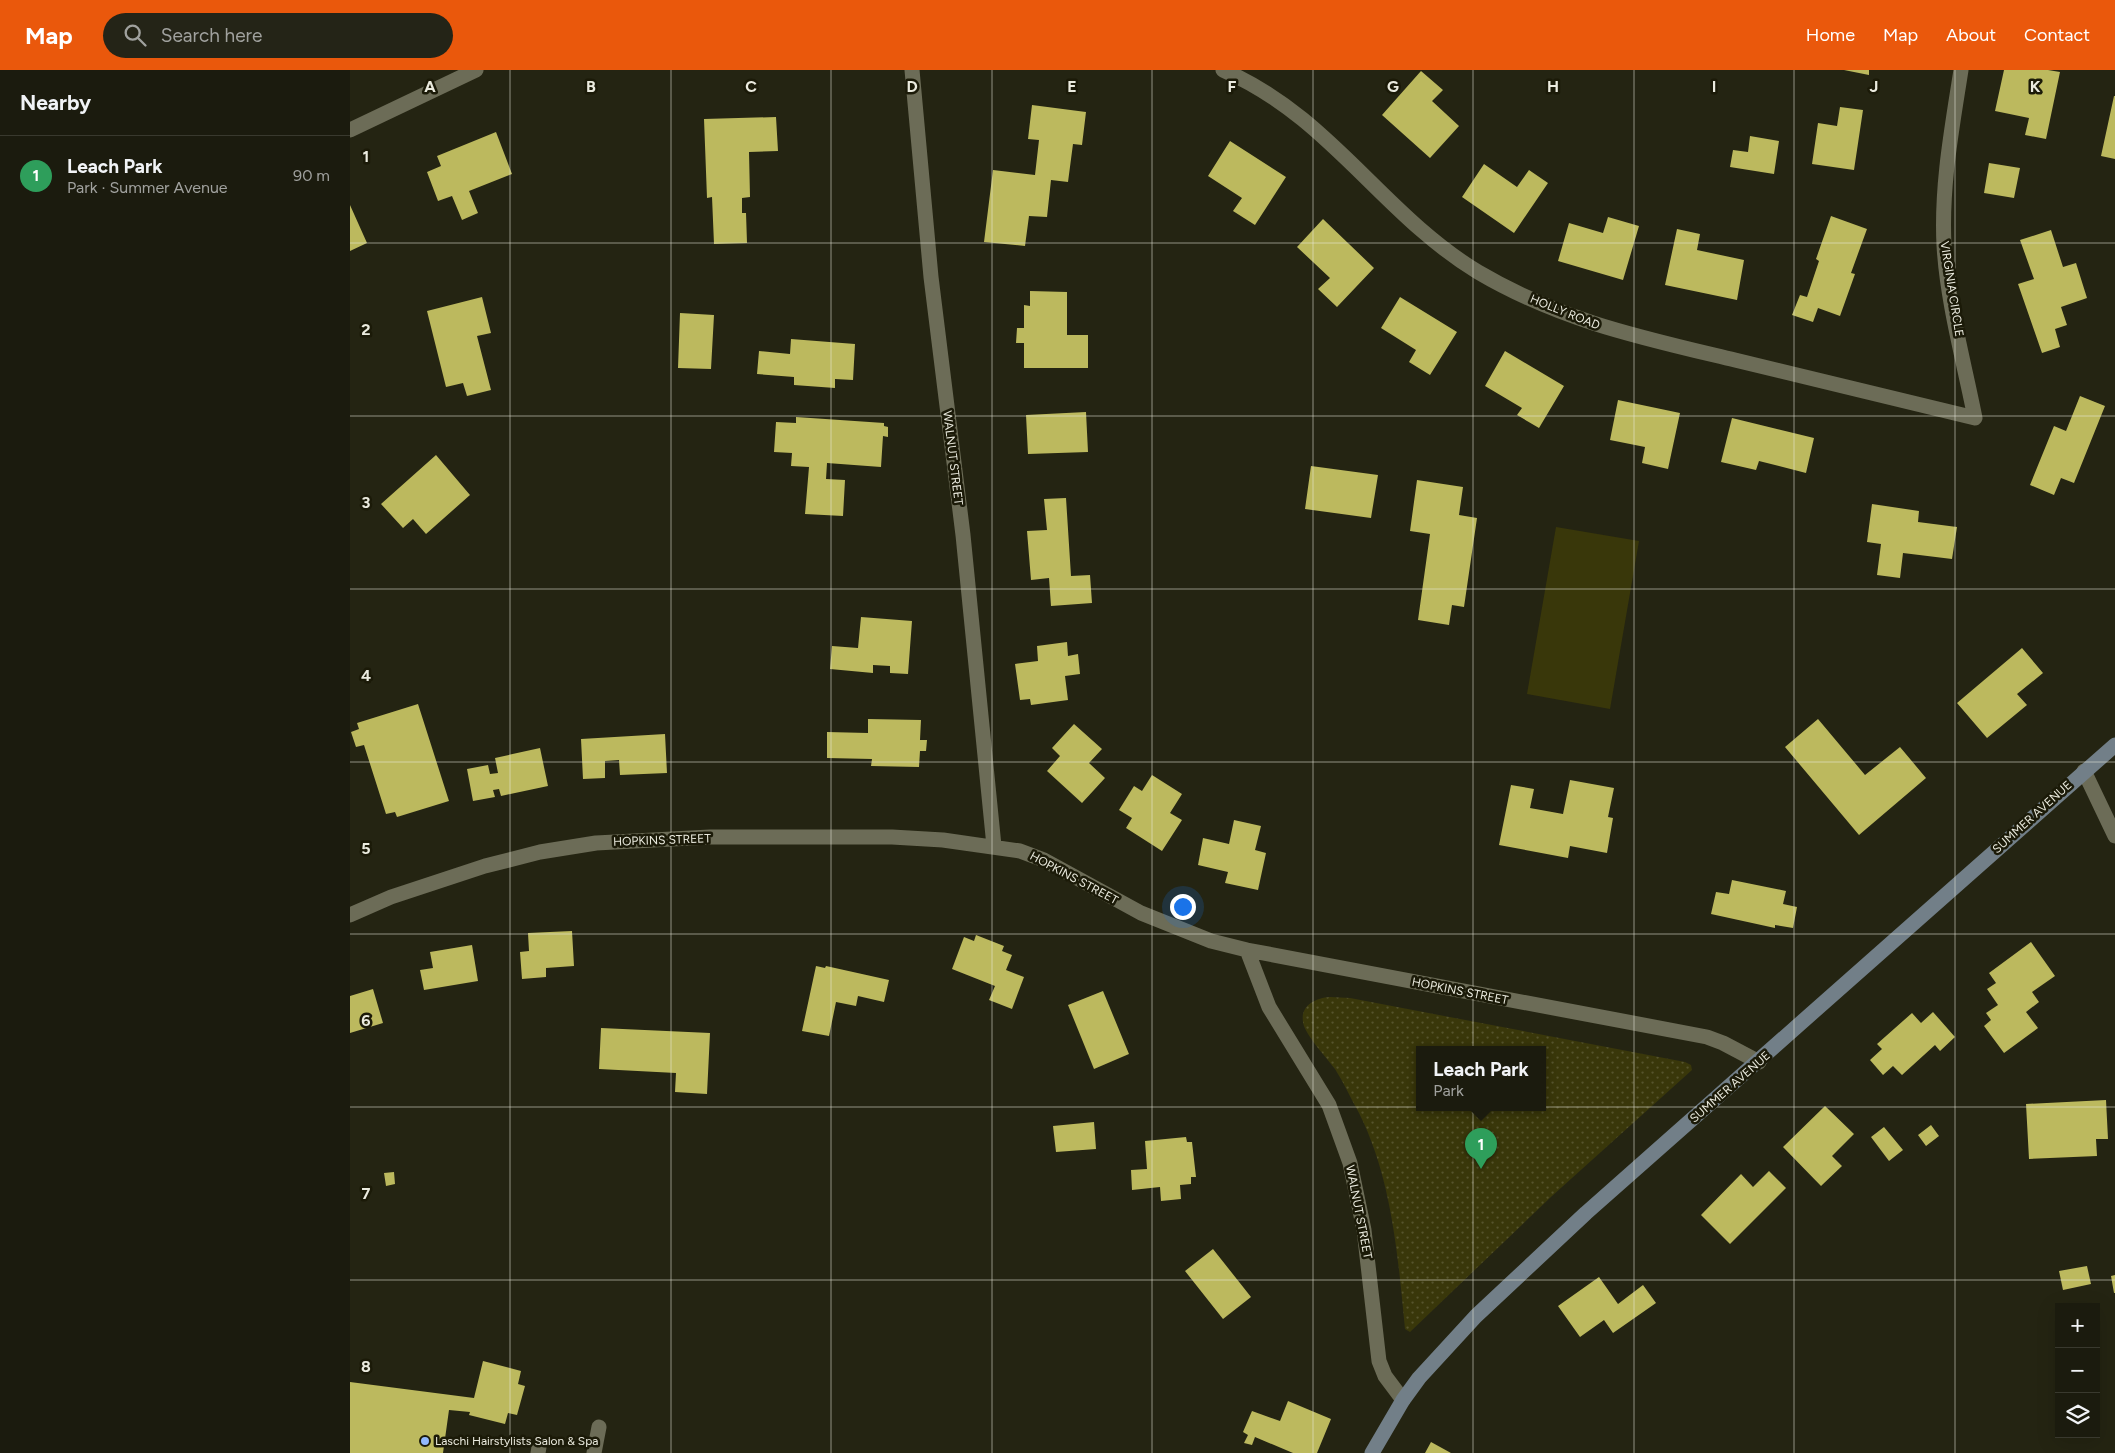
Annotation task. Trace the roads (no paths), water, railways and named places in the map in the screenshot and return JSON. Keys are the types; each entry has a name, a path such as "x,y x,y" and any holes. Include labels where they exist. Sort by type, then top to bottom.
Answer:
{"street":[{"path":"350,130 476,70"},
{"name":"WALNUT STREET","path":"912,70 931,277 963,535 994,846"},
{"name":"HOLLY ROAD","path":"1223,70 1271,94 1303,118 1345,154 1443,249 1479,272 1542,304 1606,329 1975,418"},
{"name":"VIRGINIA CIRCLE","path":"1961,70 1946,182 1944,246 1947,274 1975,418"},
{"name":"SUMMER AVENUE","path":"1372,1453 1403,1400 1437,1357 1476,1316 1586,1214 2115,745"},
{"path":"2084,771 2115,836"},
{"name":"HOPKINS STREET","path":"350,915 391,897 484,866 540,852 596,843 710,837 892,837 994,846 1020,850 1044,860 1141,913 1211,941 1246,950 1707,1037 1723,1043 1759,1062"},
{"name":"WALNUT STREET","path":"1246,950 1269,1007 1329,1106 1344,1144 1355,1182 1364,1230 1379,1361 1387,1380 1403,1400"},
{"path":"594,1453 599,1427"}],"place":[{"name":"Leach Park","path":"1481,1169"},
{"name":"Laschi Hairstylists Salon & Spa","path":"425,1441"}]}
